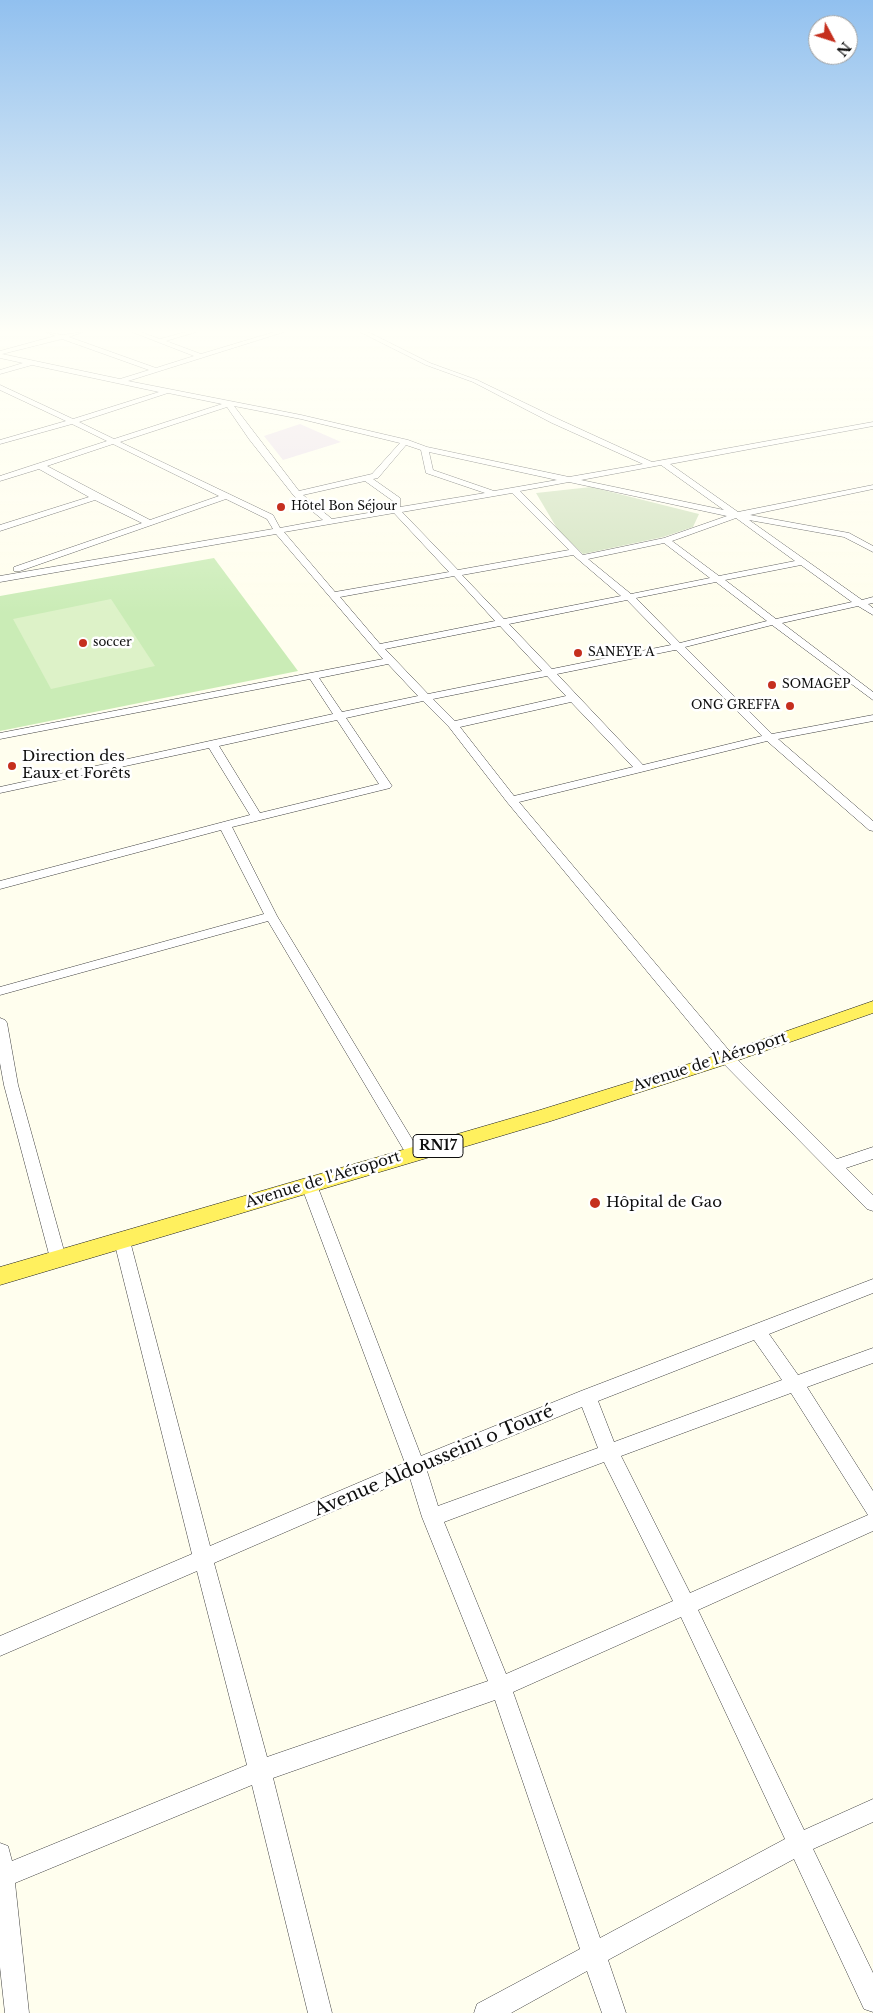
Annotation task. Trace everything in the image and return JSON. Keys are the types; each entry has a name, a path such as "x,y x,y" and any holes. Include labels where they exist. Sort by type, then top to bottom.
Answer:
{"main road":[{"name":"Avenue de l'Aéroport","path":"0,1276 544,1116 727,1058 873,1007"}],"street":[{"path":"1,441 57,426"},
{"path":"80,426 270,517 278,531 390,661 453,724 510,800 727,1058 873,1205"},
{"path":"0,479 163,426"},
{"path":"244,426 297,494 330,522"},
{"path":"338,426 405,442 425,449 565,480 737,515 846,534 873,549"},
{"path":"566,426 649,464"},
{"path":"0,579 514,490 863,426"},
{"path":"858,427 873,435"},
{"path":"297,494 375,476 405,442"},
{"path":"425,449 429,471 492,493"},
{"path":"662,462 873,612"},
{"path":"42,466 96,497 150,523"},
{"path":"366,478 397,500 396,510 640,768"},
{"path":"334,595 455,573 666,540 737,515 873,487"},
{"path":"514,490 578,555 630,598 676,647 770,738 873,827"},
{"path":"0,575 227,496"},
{"path":"2,526 96,497"},
{"path":"666,540 873,697"},
{"path":"59,555 66,567"},
{"path":"378,647 804,562"},
{"path":"0,790 548,671 676,647 774,622 873,600"},
{"path":"0,736 390,661"},
{"path":"0,885 225,825 386,786 313,676"},
{"path":"453,724 574,698"},
{"path":"510,800 770,738 873,718"},
{"path":"212,744 257,818"},
{"path":"225,825 271,916 413,1153"},
{"path":"0,991 271,916"},
{"path":"0,1024 6,1087 58,1258"},
{"path":"834,1166 873,1153"},
{"path":"309,1185 416,1467 432,1517 501,1687 614,2013"},
{"path":"122,1241 260,1771 320,2013"},
{"name":"Avenue Aldousseini o Touré","path":"0,1646 416,1467 587,1397 873,1286"},
{"path":"757,1331 795,1384 873,1508"},
{"path":"432,1517 873,1355"},
{"path":"587,1397 609,1452 685,1604 873,2000"},
{"path":"17,2013 1,1869 260,1771 501,1687 873,1522"},
{"path":"486,2013 798,1844 873,1810"}],"shaded area":[{"path":"294,426 304,426 341,442 283,460 264,436"}],"green space":[{"path":"591,487 699,514 693,527 663,537 583,554 558,530 536,493"},
{"path":"214,558 298,671 0,731 0,596"},
{"name":"soccer","path":"111,599 155,666 51,689 13,619"}],"place":[{"name":"Hôtel Bon Séjour","path":"281,507"},
{"name":"soccer","path":"83,643"},
{"name":"SANEYE A","path":"578,653"},
{"name":"SOMAGEP","path":"772,685"},
{"name":"ONG GREFFA","path":"790,706"},
{"name":"Direction des Eaux et Forêts","path":"12,766"},
{"name":"Hôpital de Gao","path":"595,1203"}]}
